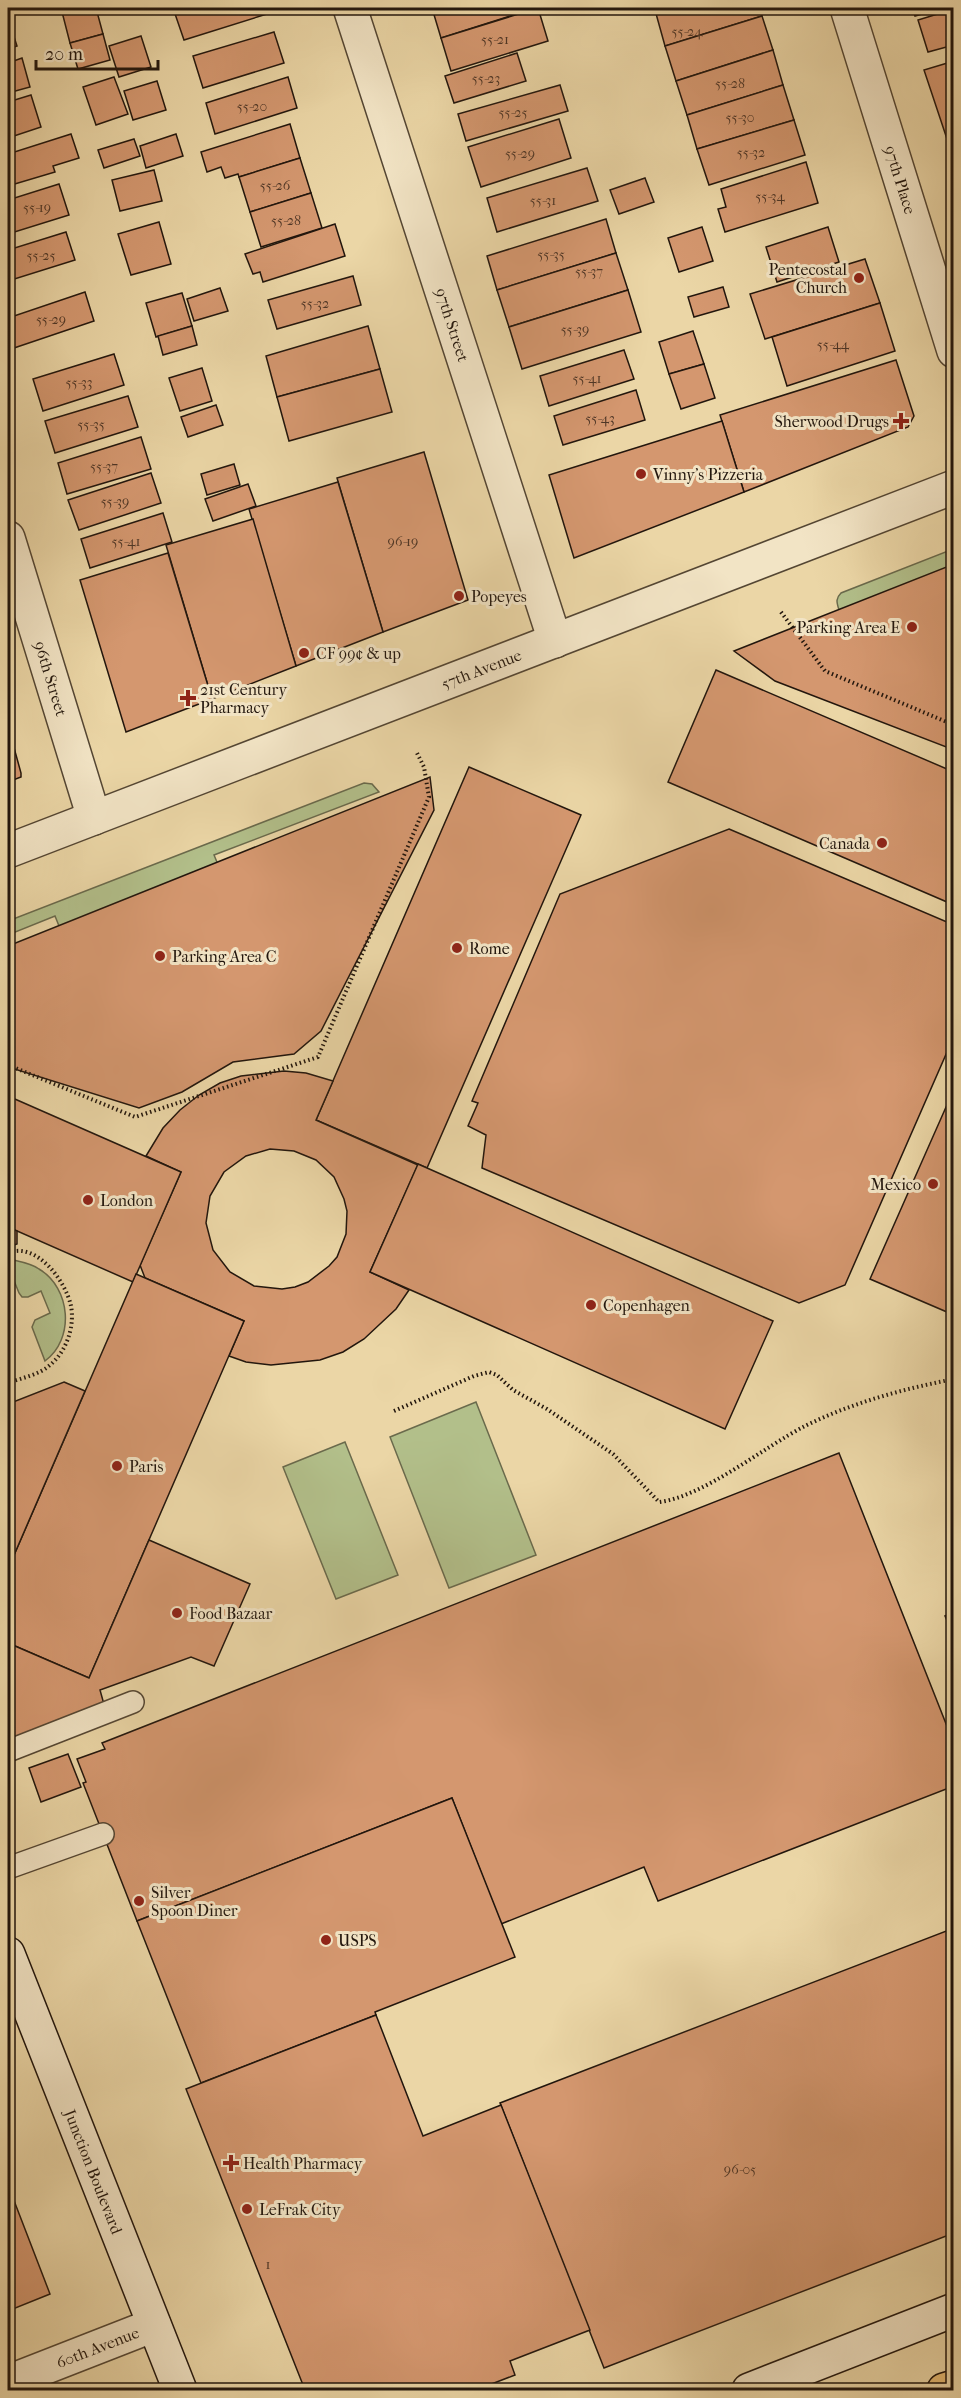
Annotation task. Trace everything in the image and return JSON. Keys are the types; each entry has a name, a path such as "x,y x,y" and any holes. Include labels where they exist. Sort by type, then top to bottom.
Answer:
{"highway":[{"path":"944,2391 954,2387"}],"street":[{"name":"97th Street","path":"350,8 555,641"},
{"name":"97th Place","path":"847,8 954,351"},
{"name":"57th Avenue","path":"8,852 954,487"},
{"name":"96th Street","path":"8,538 12,571 94,818"},
{"name":"Junction Boulevard","path":"8,1954 180,2391"},
{"path":"749,2391 954,2310"},
{"name":"60th Avenue","path":"8,2382 154,2325"}],"lane":[{"path":"8,1751 133,1702"},
{"path":"8,1868 103,1834"}],"path":[{"path":"781,612 825,671 954,725"},
{"path":"8,1065 135,1117 318,1057 429,797 424,767 417,753"},
{"path":"8,1252 21,1250 45,1263 60,1280 71,1309 68,1337 61,1354 49,1366 8,1383"},
{"path":"394,1411 474,1376 489,1372 497,1375 513,1390 547,1408 613,1454 659,1502 670,1501 695,1490 805,1426 858,1404 917,1386 954,1379"}],"green space":[{"path":"953,549 953,577 839,610 837,599 841,593"},
{"path":"364,783 372,784 379,792 214,855 222,874 14,1013 8,1012 8,958 63,936 55,916 8,935 8,921"},
{"path":"8,1261 27,1263 50,1278 58,1288 63,1301 65,1327 55,1352 45,1361 32,1327 35,1320 50,1313 41,1291 28,1297 22,1297 19,1293 8,1266"},
{"path":"476,1402 536,1555 449,1588 390,1437"},
{"path":"345,1442 398,1575 336,1599 283,1467"}],"building":[{"path":"61,8 96,8 103,34 70,43"},
{"path":"173,8 265,8 267,14 184,40"},
{"path":"432,8 522,8 523,12 441,38"},
{"path":"538,8 548,41 451,71 441,38"},
{"path":"663,8 759,8 762,16 665,46 655,10"},
{"path":"912,8 943,8 915,16"},
{"path":"954,9 954,45 928,52 918,20"},
{"path":"762,16 773,50 676,81 665,46"},
{"path":"8,18 17,46 8,49"},
{"path":"274,32 284,63 203,88 193,56"},
{"path":"103,34 110,60 78,69 70,43"},
{"path":"141,36 151,67 119,77 109,46"},
{"path":"773,50 783,85 687,115 676,81"},
{"path":"517,53 526,81 454,103 445,76"},
{"path":"22,58 30,87 8,93 8,63"},
{"path":"954,61 954,160 924,70"},
{"path":"114,77 128,114 96,125 83,87"},
{"path":"288,77 297,108 215,134 206,103"},
{"path":"157,81 166,110 133,120 124,91"},
{"path":"560,85 568,111 466,141 458,114"},
{"path":"783,85 794,120 697,149 687,115"},
{"path":"31,95 41,127 8,138 8,102"},
{"path":"559,119 571,158 481,187 468,147"},
{"path":"794,120 805,155 709,185 697,149"},
{"path":"290,124 300,158 239,177 238,174 225,178 221,167 207,172 201,152"},
{"path":"71,134 79,158 53,166 55,172 8,186 8,154"},
{"path":"176,134 183,156 146,168 140,146"},
{"path":"134,139 140,156 104,168 98,150"},
{"path":"300,158 311,193 250,212 239,177"},
{"path":"806,162 818,203 725,232 718,209 726,207 721,189"},
{"path":"587,168 598,201 497,232 487,198"},
{"path":"154,170 162,201 120,211 112,180"},
{"path":"645,178 654,202 619,214 610,190"},
{"path":"59,184 69,215 8,234 8,200"},
{"path":"311,193 322,228 261,247 250,212"},
{"path":"606,219 616,253 497,290 487,256"},
{"path":"159,222 171,264 131,275 118,234"},
{"path":"335,224 345,256 263,282 260,272 253,274 245,254"},
{"path":"702,227 713,261 679,272 668,238"},
{"path":"828,227 839,262 777,282 766,247"},
{"path":"66,232 75,260 8,281 8,250"},
{"path":"616,253 628,290 509,327 497,290"},
{"path":"865,259 880,303 765,339 750,294"},
{"path":"353,276 361,305 277,329 268,300"},
{"path":"723,287 729,307 694,317 688,297"},
{"path":"220,288 228,311 194,321 187,299"},
{"path":"628,290 641,332 522,369 509,327"},
{"path":"85,292 94,321 14,348 8,329 8,318"},
{"path":"182,293 192,326 156,337 146,303"},
{"path":"880,303 895,351 787,386 772,337"},
{"path":"192,326 197,345 163,355 158,336"},
{"path":"368,326 380,369 277,397 266,356"},
{"path":"693,331 704,364 669,374 659,342"},
{"path":"624,350 634,379 549,406 540,376"},
{"path":"114,354 124,385 43,411 33,379"},
{"path":"896,360 914,416 908,427 744,492 720,415"},
{"path":"704,364 715,398 681,409 669,374"},
{"path":"202,368 212,401 180,411 169,378"},
{"path":"380,369 392,412 289,441 277,397"},
{"path":"636,390 645,420 563,445 554,416"},
{"path":"128,396 138,427 55,453 45,421"},
{"path":"216,405 223,425 188,437 181,417"},
{"path":"722,421 744,492 574,558 549,475"},
{"path":"141,437 151,469 67,494 58,463"},
{"path":"424,452 468,600 383,632 337,478"},
{"path":"234,464 240,485 207,495 201,474"},
{"path":"151,473 161,503 79,530 68,500"},
{"path":"338,482 383,632 296,666 249,509"},
{"path":"248,484 256,506 213,521 205,499"},
{"path":"163,513 172,542 90,568 81,539"},
{"path":"253,519 296,666 212,699 166,545"},
{"path":"168,553 212,699 126,732 80,580"},
{"path":"954,564 954,750 775,681 734,651"},
{"name":"Canada","path":"716,670 954,772 954,905 668,782"},
{"path":"8,726 21,777 8,782"},
{"name":"Rome","path":"469,767 581,815 427,1168 316,1120"},
{"path":"430,777 434,810 321,1031 294,1054 233,1062 182,1092 139,1108 8,1067 8,946"},
{"path":"729,829 954,925 954,1036 845,1285 799,1303 482,1168 486,1135 468,1126 478,1103 472,1101 560,894"},
{"path":"284,1071 306,1073 333,1081 316,1120 418,1165 370,1272 409,1290 396,1309 364,1339 343,1352 320,1360 271,1365 246,1362 229,1356 244,1321 145,1278 140,1265 181,1172 146,1156 163,1128 180,1110 199,1095 220,1083 241,1076","holes":["270,1149 294,1151 316,1160 334,1177 347,1211 346,1234 337,1257 308,1282 282,1289 254,1286 230,1272 213,1250 206,1223 210,1196 224,1172 246,1156"]},
{"name":"Mexico","path":"954,1089 954,1315 870,1279"},
{"name":"London","path":"8,1096 181,1172 133,1282 8,1227"},
{"name":"Copenhagen","path":"418,1164 773,1321 725,1429 370,1272"},
{"path":"8,1227 17,1231 17,1244 8,1247"},
{"name":"Paris","path":"136,1274 244,1321 89,1678 8,1643 8,1569"},
{"path":"64,1382 85,1391 8,1569 8,1404"},
{"path":"839,1453 954,1744 954,1786 658,1901 644,1867 501,1924 452,1798 137,1921 83,1783 86,1782 77,1759 105,1749 102,1743"},
{"name":"Food Bazaar","path":"149,1540 250,1584 214,1666 191,1657 100,1690 105,1708 8,1743 8,1643 89,1678"},
{"path":"954,1612 954,1637 945,1616"},
{"path":"68,1754 81,1787 41,1802 29,1768"},
{"name":"USPS","path":"452,1798 515,1957 375,2012 376,2015 201,2083 137,1921"},
{"path":"954,1928 954,2233 604,2368 500,2103"},
{"path":"376,2015 423,2136 501,2105 590,2330 510,2361 515,2375 476,2390 305,2390 186,2089"},
{"path":"8,2185 50,2294 8,2311"}],"place":[{"name":"Pentecostal Church","path":"859,278"},
{"name":"Sherwood Drugs","path":"901,421"},
{"name":"Vinny's Pizzeria","path":"641,474"},
{"name":"Popeyes","path":"459,596"},
{"name":"Parking Area E","path":"912,627"},
{"name":"CF 99¢ & up","path":"304,653"},
{"name":"21st Century Pharmacy","path":"188,698"},
{"name":"Canada","path":"882,843"},
{"name":"Rome","path":"457,948"},
{"name":"Parking Area C","path":"160,956"},
{"name":"Mexico","path":"933,1184"},
{"name":"London","path":"88,1200"},
{"name":"Copenhagen","path":"591,1305"},
{"name":"Paris","path":"117,1466"},
{"name":"Food Bazaar","path":"177,1613"},
{"name":"Silver Spoon Diner","path":"139,1901"},
{"name":"USPS","path":"326,1940"},
{"name":"Health Pharmacy","path":"231,2163"},
{"name":"LeFrak City","path":"247,2209"}]}
